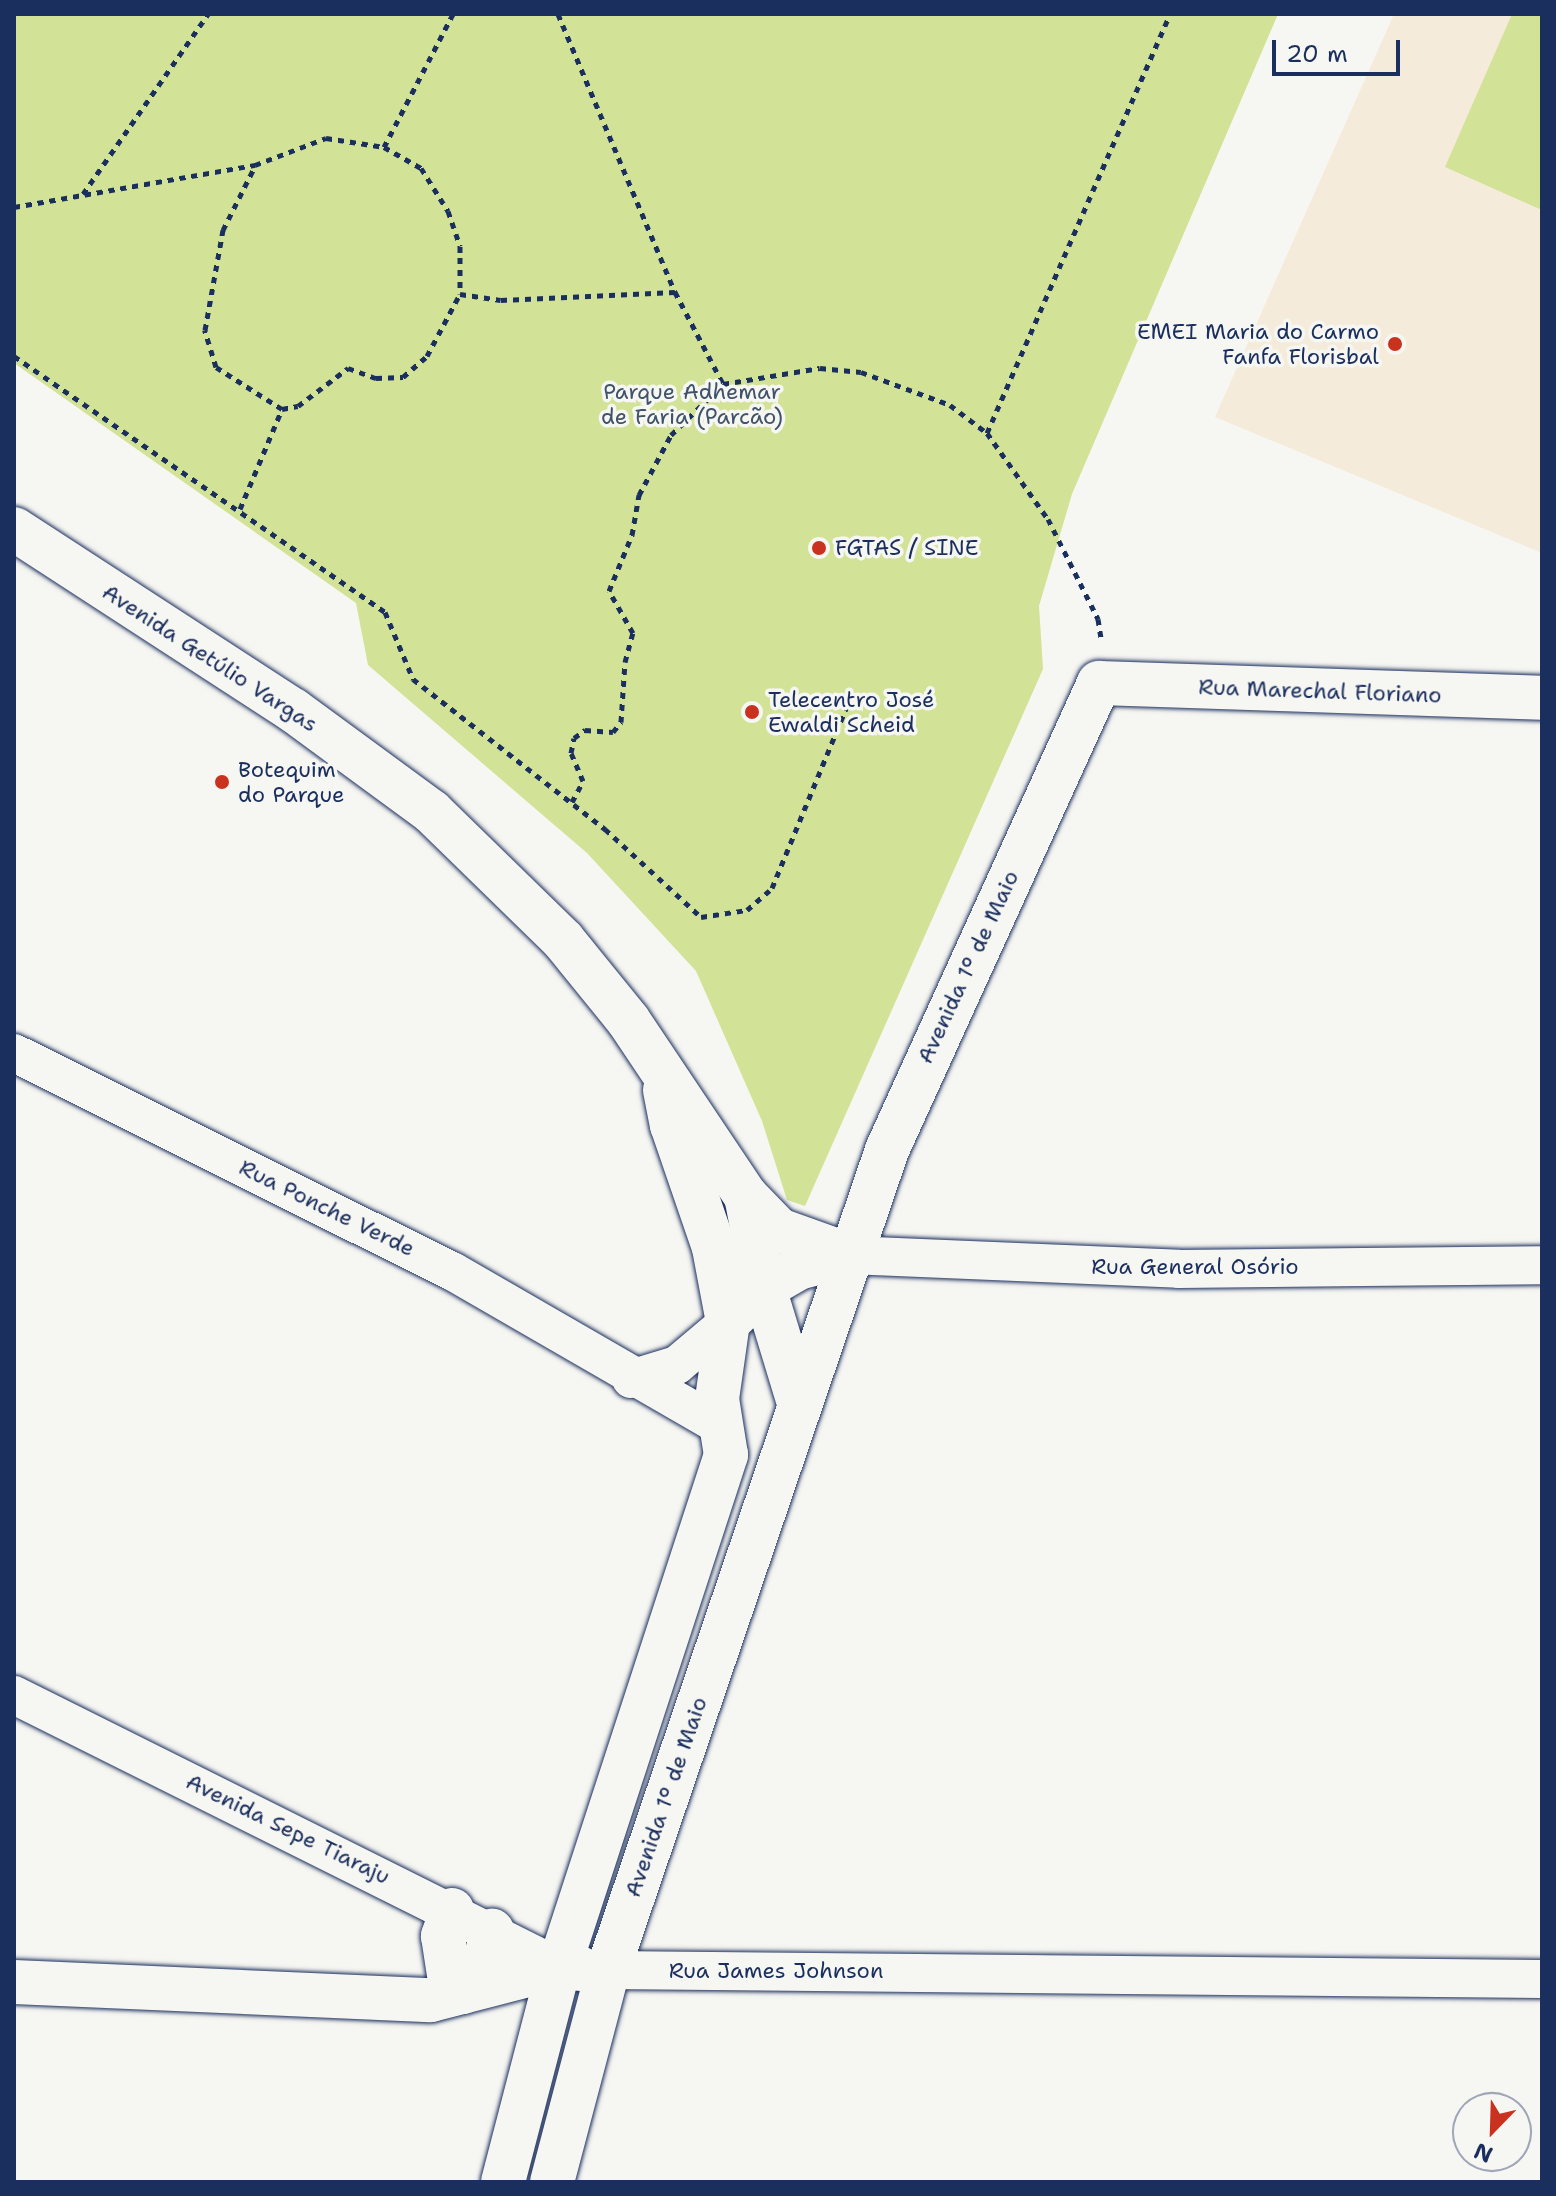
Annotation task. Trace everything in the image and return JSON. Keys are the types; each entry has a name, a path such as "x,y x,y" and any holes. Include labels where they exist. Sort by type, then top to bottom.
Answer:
{"main road":[{"name":"Avenida Getúlio Vargas","path":"14,529 293,710 432,812 563,940 628,1020 746,1196 764,1288 797,1410"},
{"name":"Rua Marechal Floriano","path":"1101,668 1542,698"},
{"name":"Avenida 1º de Maio","path":"552,2182 608,1970 849,1255 931,1043 1101,668"},
{"name":"Avenida Getúlio Vargas","path":"662,1072 672,1125 714,1248 728,1322"},
{"path":"746,1196 779,1230 849,1255"},
{"path":"503,2182 559,1967 726,1455 718,1367 728,1322 764,1288 820,1260 849,1255"},
{"path":"722,1427 749,1435 797,1410"},
{"path":"452,1910 443,1936 458,1993"},
{"path":"458,1993 487,1954 492,1931"},
{"name":"Rua James Johnson","path":"14,1982 431,2000 559,1967 608,1970"}],"street":[{"name":"Rua Ponche Verde","path":"14,1053 452,1271 631,1379 722,1427"},
{"name":"Rua General Osório","path":"849,1255 1179,1269 1542,1265"},
{"path":"631,1379 677,1365 728,1322"},
{"name":"Avenida Sepe Tiaraju","path":"14,1695 452,1910 559,1967"},
{"name":"Rua James Johnson","path":"608,1970 1542,1979"}],"path":[{"path":"82,195 208,14"},
{"path":"384,147 453,14"},
{"path":"558,14 675,292 723,384"},
{"path":"987,433 1170,14"},
{"path":"14,207 255,165 326,138 384,147 421,168 448,211 460,246 460,294 427,356 403,377 376,378 348,368 298,406 282,409 216,367 205,330 223,230 255,165"},
{"path":"460,294 501,300 675,292"},
{"path":"14,356 240,509 385,612 413,679 572,802 701,917 747,910 772,888 847,706"},
{"path":"572,802 583,781 571,753 574,738 585,730 613,732 621,722 625,662 633,633 609,591 632,535 639,495 671,435 723,384 820,368 861,372 950,405 987,433 1048,519 1098,619 1101,668"},
{"path":"240,509 282,409"}],"shaded area":[{"name":"EMEI Maria do Carmo Fanfa Florisbal","path":"1394,14 1542,14 1542,553 1215,417"}],"green space":[{"name":"Parque Adhemar de Faria (Parcão)","path":"14,14 1278,14 1072,494 1039,606 1043,669 805,1206 787,1200 762,1121 696,971 587,853 368,665 356,603 14,363"},
{"path":"1512,14 1542,14 1542,210 1445,167"}],"place":[{"name":"EMEI Maria do Carmo Fanfa Florisbal","path":"1395,344"},
{"name":"FGTAS / SINE","path":"819,548"},
{"name":"Telecentro José Ewaldi Scheid","path":"752,712"},
{"name":"Botequim do Parque","path":"222,782"}]}
